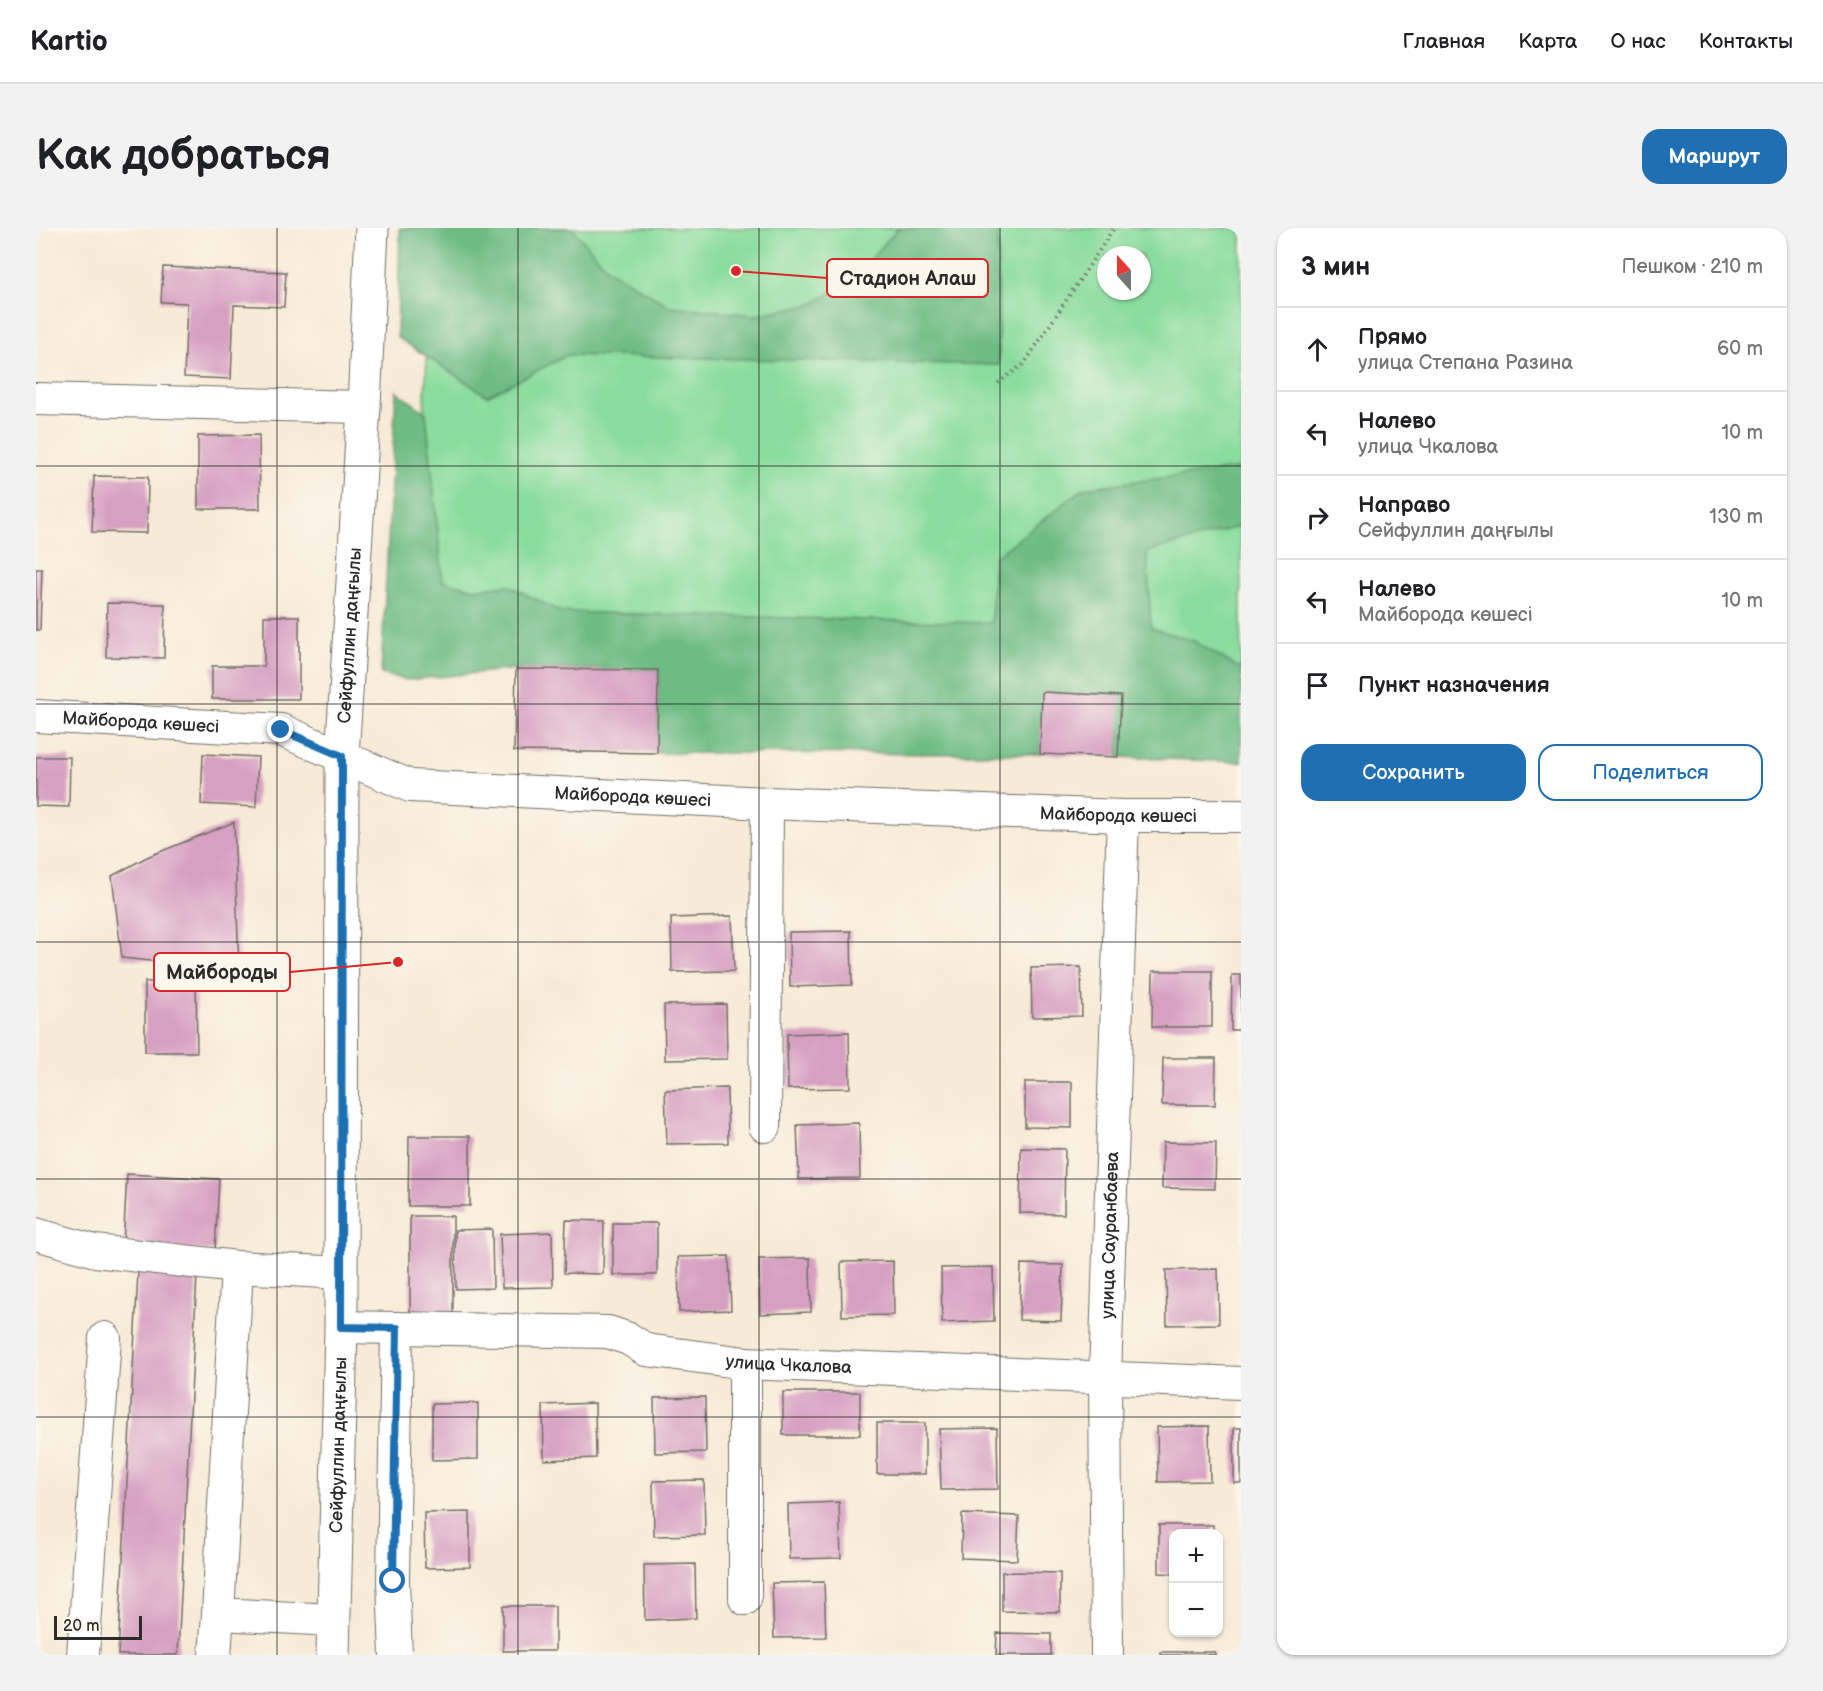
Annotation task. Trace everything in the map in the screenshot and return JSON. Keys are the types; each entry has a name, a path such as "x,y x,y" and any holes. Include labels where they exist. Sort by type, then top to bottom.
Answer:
{"main road":[{"name":"Сейфуллин даңғылы","path":"333,1655 341,1327 342,756 364,406 372,228"}],"street":[{"path":"36,399 364,406"},
{"name":"Майборода көшесі","path":"36,716 281,730 410,786 767,803 1123,816 1241,816"},
{"path":"765,1126 767,803"},
{"name":"улица Сауранбаева","path":"1107,1655 1105,1378 1123,816"},
{"path":"36,1234 95,1251 237,1267 341,1273"},
{"path":"215,1655 237,1267"},
{"name":"улица Чкалова","path":"341,1327 608,1332 646,1350 745,1363 1241,1383"},
{"path":"396,1655 393,1581 397,1328"},
{"path":"83,1655 105,1338"},
{"path":"745,1363 745,1599"},
{"path":"218,1614 334,1620"}],"path":[{"path":"998,383 1024,364 1114,228"}],"green space":[{"path":"400,228 572,228 609,270 669,306 755,315 813,304 859,273 898,228 998,228 999,365 568,355 487,396 397,337"},
{"path":"434,228 1241,228 1241,676 411,650"},
{"path":"396,391 426,413 443,581 475,589 508,585 561,612 991,623 994,558 1084,488 1241,468 1241,526 1147,552 1151,628 1194,641 1237,667 1241,667 1241,762 1118,757 1120,696 1043,692 1040,754 657,753 658,670 516,669 407,680 381,674"}],"building":[{"path":"163,267 286,272 284,307 234,305 231,379 184,377 187,303 161,302"},
{"path":"259,435 260,509 198,509 198,436"},
{"path":"94,476 148,477 147,533 92,532"},
{"path":"36,569 42,569 40,630 36,630"},
{"path":"107,603 165,604 164,658 106,657"},
{"path":"264,616 299,616 299,699 212,699 212,666 264,666"},
{"path":"516,669 658,670 657,753 514,751"},
{"path":"1042,692 1121,696 1118,757 1040,754"},
{"path":"203,754 258,757 256,807 201,804"},
{"path":"36,757 70,757 69,807 36,806"},
{"path":"234,822 239,970 122,958 112,876 147,857"},
{"path":"732,916 734,971 672,972 671,918"},
{"path":"851,931 852,985 790,987 789,932"},
{"path":"1081,967 1082,1016 1032,1017 1031,968"},
{"path":"1153,971 1212,971 1212,1027 1152,1027"},
{"path":"1232,975 1241,975 1241,1030 1231,1030"},
{"path":"196,981 197,1052 145,1052 145,982"},
{"path":"726,1004 727,1059 665,1060 664,1005"},
{"path":"849,1032 850,1088 788,1089 787,1034"},
{"path":"1163,1058 1216,1058 1215,1105 1162,1105"},
{"path":"1025,1082 1072,1082 1072,1128 1025,1127"},
{"path":"727,1088 728,1143 667,1144 665,1090"},
{"path":"859,1123 860,1178 799,1179 797,1125"},
{"path":"409,1136 470,1136 470,1206 408,1206"},
{"path":"1163,1142 1216,1143 1215,1189 1162,1188"},
{"path":"1021,1148 1065,1149 1064,1214 1020,1213"},
{"path":"127,1174 219,1179 215,1251 123,1246"},
{"path":"410,1216 453,1216 453,1319 410,1320"},
{"path":"566,1220 604,1221 603,1274 564,1273"},
{"path":"613,1223 657,1223 657,1275 613,1275"},
{"path":"492,1229 493,1288 456,1289 455,1230"},
{"path":"552,1232 553,1287 502,1288 500,1234"},
{"path":"729,1256 731,1310 679,1312 678,1257"},
{"path":"810,1258 811,1312 760,1314 759,1259"},
{"path":"893,1261 894,1315 842,1316 841,1262"},
{"path":"1021,1264 1063,1265 1061,1321 1019,1320"},
{"path":"993,1267 994,1321 942,1323 941,1268"},
{"path":"1218,1269 1219,1324 1167,1325 1166,1270"},
{"path":"138,1272 197,1275 178,1655 118,1655"},
{"path":"783,1392 860,1392 860,1435 783,1435"},
{"path":"705,1397 706,1452 655,1453 654,1398"},
{"path":"478,1403 478,1459 432,1460 432,1404"},
{"path":"595,1403 596,1458 544,1460 543,1405"},
{"path":"877,1423 925,1423 925,1474 877,1474"},
{"path":"1209,1426 1210,1481 1158,1482 1157,1427"},
{"path":"997,1428 998,1489 941,1490 939,1429"},
{"path":"1234,1428 1241,1428 1241,1483 1234,1483"},
{"path":"704,1480 705,1535 654,1536 653,1481"},
{"path":"839,1502 841,1558 789,1559 788,1504"},
{"path":"470,1512 470,1567 425,1568 424,1513"},
{"path":"962,1514 1019,1516 1017,1560 961,1558"},
{"path":"1159,1525 1213,1525 1213,1529 1169,1529 1169,1574 1159,1573"},
{"path":"695,1564 696,1618 645,1620 644,1565"},
{"path":"1002,1572 1060,1573 1060,1612 1002,1611"},
{"path":"824,1582 826,1637 774,1638 772,1583"},
{"path":"503,1606 555,1606 555,1651 503,1651"},
{"path":"997,1633 1051,1634 1051,1655 996,1655"},
{"path":"1161,1652 1215,1652 1215,1655 1161,1655"}],"place":[{"name":"Стадион Алаш","path":"736,271"},
{"name":"Майбороды","path":"398,962"}],"route":[{"path":"281,730 342,756 341,1327 397,1328 393,1581"}]}
